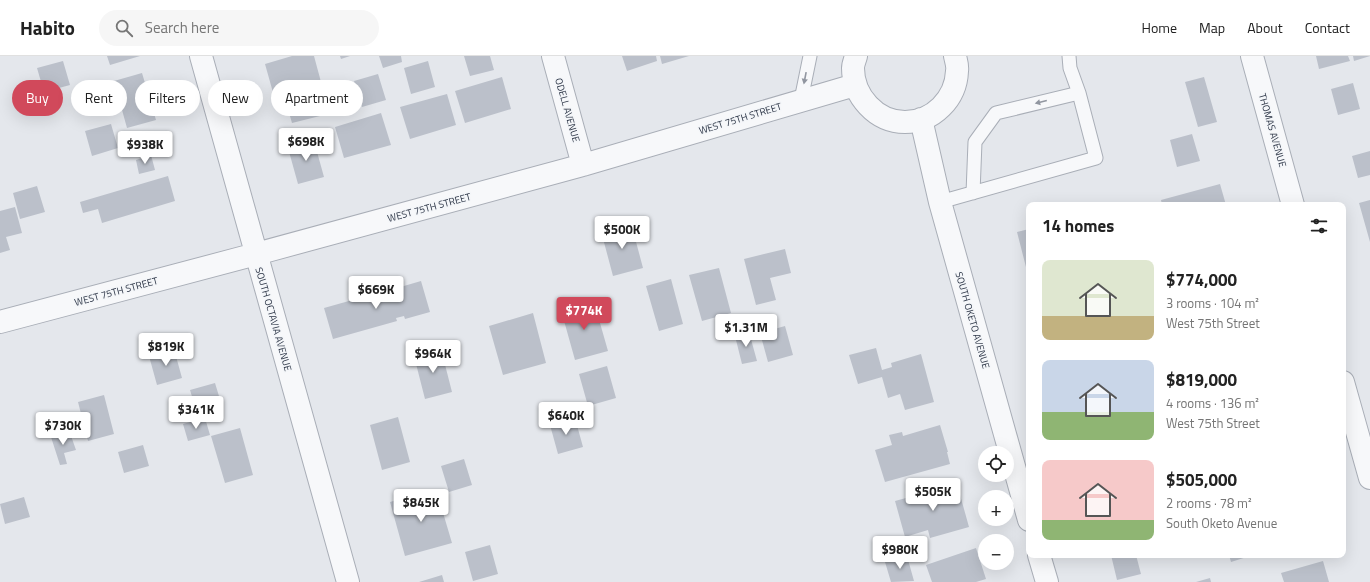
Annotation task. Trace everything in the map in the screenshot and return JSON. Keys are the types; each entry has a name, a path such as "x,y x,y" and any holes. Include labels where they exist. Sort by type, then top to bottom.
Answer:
{"street":[{"name":"SOUTH OCTAVIA AVENUE","path":"201,56 348,582"},
{"name":"ODELL AVENUE","path":"553,56 583,165"},
{"path":"856,56 853,67 855,85 862,100 874,112 889,119 905,122 921,119 936,112 947,101 954,86 958,71 955,56"},
{"name":"THOMAS AVENUE","path":"1252,56 1292,202"},
{"name":"WEST 75TH STREET","path":"0,322 583,165 855,85"},
{"name":"SOUTH OKETO AVENUE","path":"921,119 940,202 1026,509"},
{"path":"1346,393 1370,478"},
{"path":"1040,558 1046,582"}],"lane":[{"path":"801,100 810,56"},
{"path":"940,202 1096,158 1079,93 1070,68 1069,56"},
{"path":"972,193 975,142 996,113 1079,93"}],"building":[{"path":"107,56 140,56 110,65"},
{"path":"292,56 314,56 320,80 271,80 271,85 265,64"},
{"path":"340,56 350,56 341,59"},
{"path":"379,56 401,56 402,62 383,68"},
{"path":"464,56 490,56 494,70 470,76"},
{"path":"622,56 656,56 657,61 627,71"},
{"path":"660,56 689,56 662,64"},
{"path":"1316,56 1348,56 1350,61 1319,69"},
{"path":"1353,56 1370,56 1354,61"},
{"path":"63,61 70,85 63,87 63,80 40,80 37,68"},
{"path":"428,61 435,87 411,94 404,68"},
{"path":"142,73 144,80 135,80 135,116 155,116 156,120 127,128 124,116 127,116 127,80 118,80"},
{"path":"378,74 386,100 363,107 363,80 357,80"},
{"path":"502,77 511,109 465,123 455,91"},
{"path":"1204,77 1217,122 1198,127 1185,82"},
{"path":"1353,83 1360,109 1338,115 1331,89"},
{"path":"447,94 456,125 410,139 400,107"},
{"path":"381,113 391,145 344,158 335,127"},
{"path":"290,116 320,116 292,123"},
{"path":"111,124 118,148 92,156 85,131"},
{"path":"1192,134 1200,161 1177,167 1170,140"},
{"path":"314,141 324,177 298,184 288,148"},
{"path":"1370,151 1370,175 1358,178 1352,156"},
{"path":"151,155 155,170 139,174 136,160"},
{"path":"168,176 175,201 102,223 98,209 83,213 80,202"},
{"path":"1220,184 1225,202 1161,202 1161,200"},
{"path":"37,186 45,212 20,219 13,193"},
{"path":"1370,200 1370,242 1359,203"},
{"path":"15,207 22,233 6,237 10,250 0,253 0,211"},
{"path":"631,223 643,268 613,276 601,231"},
{"path":"1026,230 1026,267 1017,232"},
{"path":"785,249 791,273 770,278 776,300 756,305 744,259"},
{"path":"719,268 731,313 702,321 689,275"},
{"path":"671,279 683,324 659,331 646,286"},
{"path":"421,281 430,312 405,319 404,316 396,318 397,321 333,339 324,308 388,290 390,297 399,295 397,288"},
{"path":"594,302 608,351 575,360 561,310"},
{"path":"533,313 546,363 503,375 489,326"},
{"path":"785,326 793,355 768,362 760,333"},
{"path":"749,332 757,361 742,364 735,336"},
{"path":"876,348 882,370 892,367 891,363 921,354 934,402 905,410 900,394 888,398 882,377 858,384 849,355"},
{"path":"174,349 182,378 157,385 149,356"},
{"path":"441,349 452,392 425,399 414,356"},
{"path":"607,366 616,398 588,406 579,374"},
{"path":"215,383 222,406 197,413 190,390"},
{"path":"104,395 114,434 88,441 78,402"},
{"path":"398,417 410,462 382,470 370,425"},
{"path":"205,418 210,435 188,441 183,424"},
{"path":"575,418 583,447 558,454 550,425"},
{"path":"940,425 950,464 885,482 875,450 892,445 889,435 902,432 903,436"},
{"path":"240,428 253,475 225,483 211,436"},
{"path":"69,430 76,450 64,453 67,464 60,465 51,437"},
{"path":"143,445 149,466 124,473 118,452"},
{"path":"464,459 472,485 449,492 441,466"},
{"path":"957,484 969,527 930,538 928,530 905,537 895,501"},
{"path":"436,489 452,543 405,556 390,502"},
{"path":"24,497 30,517 5,524 0,504"},
{"path":"490,545 498,574 473,581 465,552"},
{"path":"976,548 978,554 978,570 983,570 986,579 976,582 932,582 926,565"},
{"path":"907,556 914,581 891,582 885,562"},
{"path":"1112,558 1137,558 1141,574 1117,580"},
{"path":"1230,558 1244,558 1231,562"},
{"path":"1323,561 1329,582 1284,582 1281,573"},
{"path":"442,575 444,582 419,582"},
{"path":"1210,578 1211,582 1196,582"}]}
